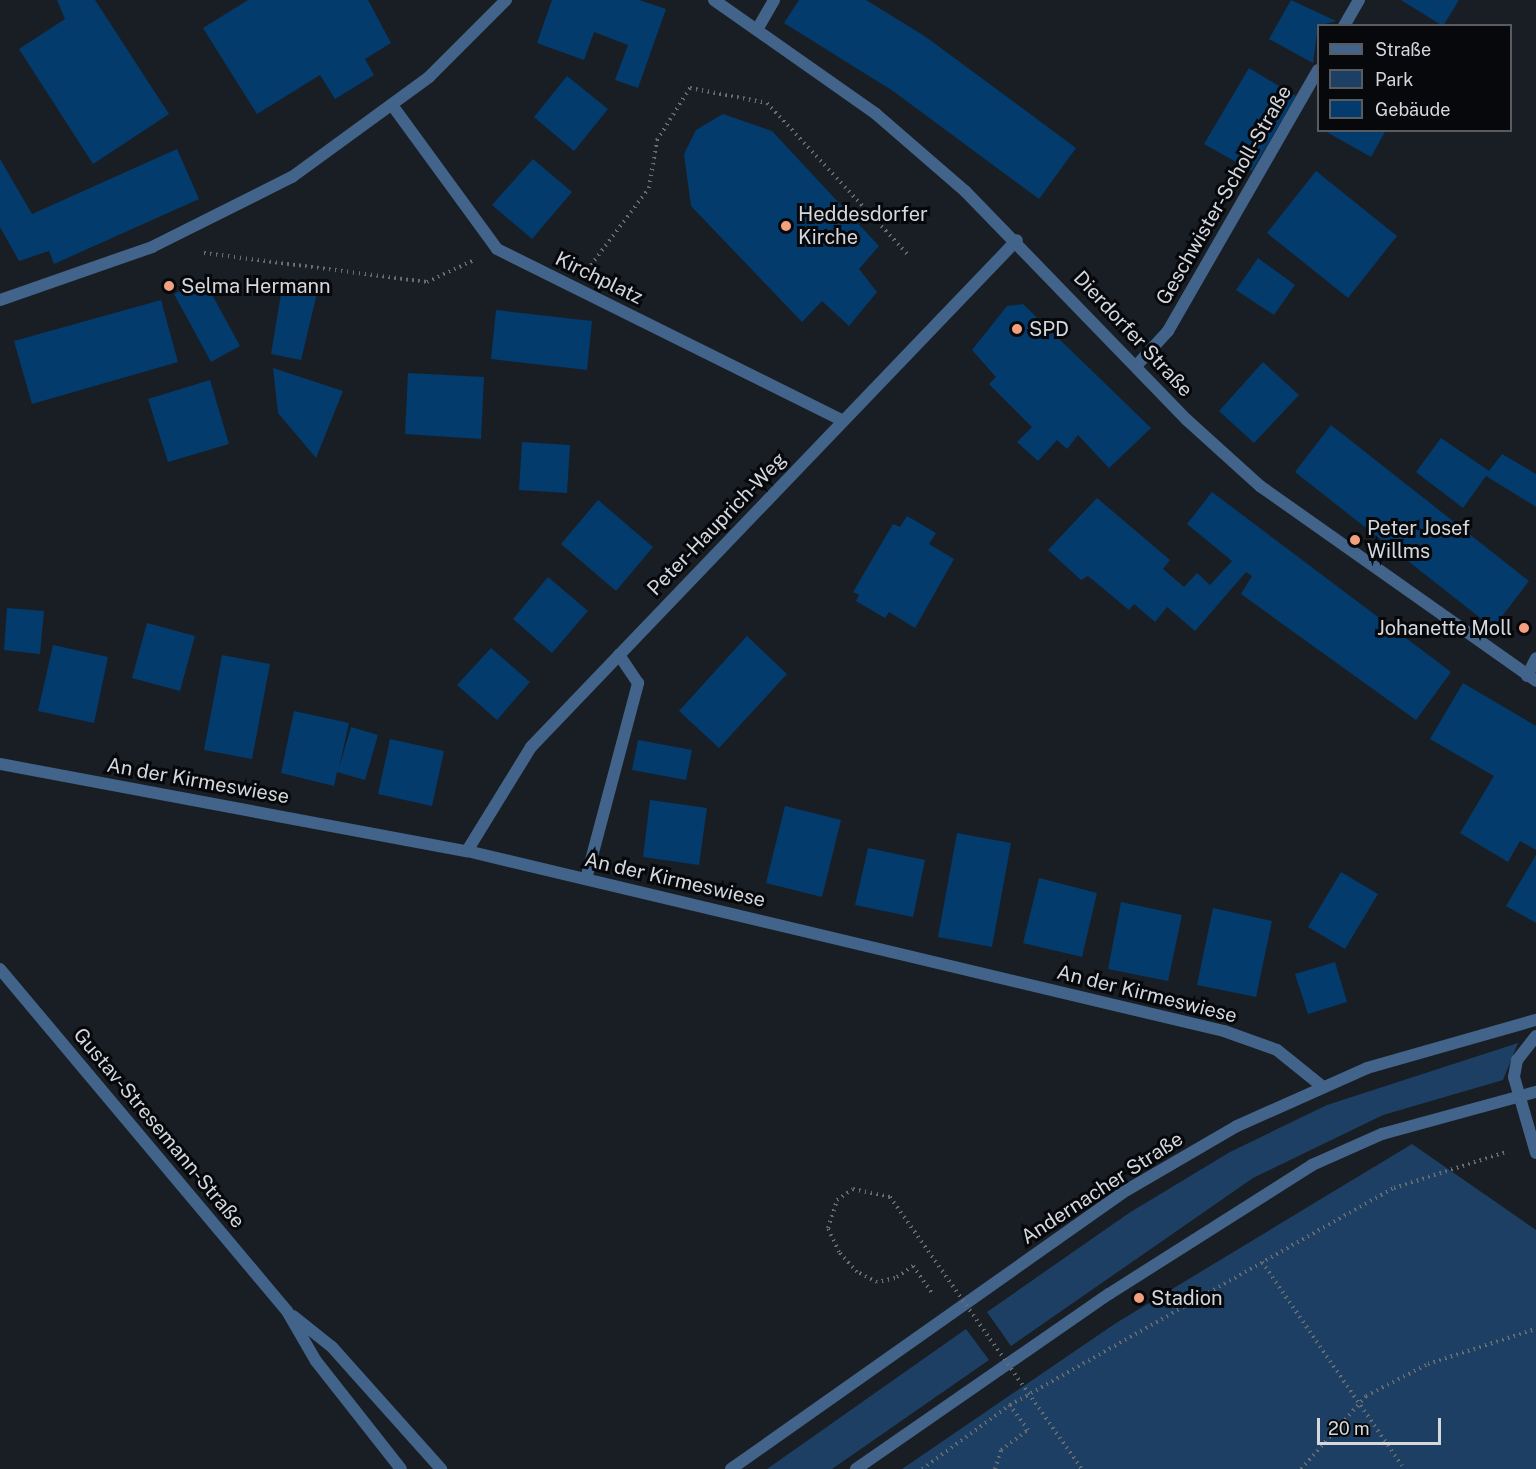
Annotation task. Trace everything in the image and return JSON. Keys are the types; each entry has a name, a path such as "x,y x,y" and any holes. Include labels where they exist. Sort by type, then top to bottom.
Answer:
{"street":[{"path":"0,300 152,247 292,177 392,105 456,53 506,0"},
{"name":"Dierdorfer Straße","path":"714,0 758,28 876,114 1017,240 1222,454 1302,519 1532,678"},
{"path":"758,28 774,0"},
{"path":"1345,24 1359,0"},
{"name":"Geschwister-Scholl-Straße","path":"1137,365 1168,331 1317,72"},
{"name":"Kirchplatz","path":"392,105 497,249 843,421"},
{"name":"Peter-Hauprich-Weg","path":"467,851 531,747 1017,240"},
{"path":"586,879 638,683 619,655"},
{"path":"1532,678 1536,658"},
{"name":"An der Kirmeswiese","path":"0,764 467,851 1224,1031 1277,1050 1323,1087"},
{"name":"Gustav-Stresemann-Straße","path":"0,969 287,1311 316,1361 401,1469"},
{"name":"Andernacher Straße","path":"731,1469 1127,1190 1237,1126 1323,1087 1438,1045 1536,1020"},
{"path":"1533,1149 1518,1097 1517,1060 1536,1036"},
{"path":"856,1469 1292,1176 1382,1134 1536,1092"},
{"name":"Gustav-Stresemann-Straße","path":"287,1311 332,1347 441,1469"}],"path":[{"path":"575,287 649,188 657,140 690,88 767,103 909,256"},
{"path":"152,247 427,282 497,249"},
{"path":"922,1469 1010,1405 1394,1188 1533,1149"},
{"path":"947,1316 913,1266 895,1278 877,1282 857,1272 839,1252 828,1228 837,1200 852,1189 890,1197 1082,1469"},
{"path":"1263,1262 1402,1466"},
{"path":"1301,1469 1359,1402 1428,1364 1536,1329"},
{"path":"995,1469 1001,1450 1028,1430 1010,1405"}],"green space":[{"path":"1518,1043 1503,1080 1383,1115 1253,1178 1011,1346 987,1312 1129,1213 1230,1152 1327,1105"},
{"path":"1412,1144 1536,1230 1536,1469 902,1469 1116,1323"},
{"path":"966,1329 989,1360 832,1469 767,1469"}],"building":[{"path":"57,0 95,0 169,114 93,164 19,49 65,19"},
{"path":"248,0 368,0 391,43 365,59 374,75 335,99 320,75 257,114 203,28"},
{"path":"552,0 639,0 666,9 638,88 615,80 628,45 594,32 584,60 537,43"},
{"path":"799,0 866,0 926,37 1076,148 1039,199 893,91 784,23"},
{"path":"1291,0 1336,21 1317,24 1313,63 1269,39"},
{"path":"1401,0 1459,0 1444,24 1440,24"},
{"path":"1249,68 1296,96 1252,171 1204,144"},
{"path":"567,76 608,109 574,151 534,117"},
{"name":"Heddesdorfer Kirche","path":"723,114 772,131 879,246 859,269 877,292 849,326 822,301 802,322 691,206 684,154 696,130"},
{"path":"1327,132 1385,132 1371,157"},
{"path":"177,149 199,199 54,264 49,251 19,261 0,227 0,159 32,214"},
{"path":"533,159 572,192 532,239 492,205"},
{"path":"1316,171 1397,236 1348,298 1267,233"},
{"path":"1258,258 1295,285 1274,315 1236,290"},
{"path":"203,278 240,346 211,362 174,294"},
{"path":"282,288 317,293 301,360 271,354"},
{"path":"161,300 178,362 32,404 14,341"},
{"path":"1023,304 1151,428 1109,468 1078,435 1067,449 1057,440 1038,461 1017,442 1032,427 989,384 996,377 972,350 1007,306"},
{"path":"496,310 592,321 587,370 491,359"},
{"path":"1263,362 1299,395 1254,443 1219,411"},
{"path":"273,368 343,391 316,458 278,413"},
{"path":"408,373 484,377 481,439 405,434"},
{"path":"210,380 229,444 168,462 148,399"},
{"path":"1331,425 1529,581 1493,628 1295,472"},
{"path":"1441,438 1489,471 1502,454 1536,474 1536,507 1486,476 1463,508 1416,472"},
{"path":"522,442 570,445 567,493 519,490"},
{"path":"1212,492 1451,672 1416,720 1241,594 1252,576 1246,572 1195,631 1167,607 1155,622 1134,604 1129,610 1088,576 1081,580 1048,550 1097,498 1170,560 1163,569 1184,587 1197,573 1210,585 1232,561 1187,524"},
{"path":"598,500 653,547 616,591 561,544"},
{"path":"907,516 936,533 929,544 954,559 915,628 889,612 885,618 856,601 859,595 853,592 893,524 900,527"},
{"path":"548,577 588,611 552,653 513,619"},
{"path":"7,608 44,611 40,654 4,650"},
{"path":"147,623 195,636 180,691 132,678"},
{"path":"747,636 787,674 719,748 679,711"},
{"path":"53,645 108,657 94,723 38,711"},
{"path":"491,648 530,682 497,720 457,685"},
{"path":"222,655 270,664 252,759 204,750"},
{"path":"1463,683 1536,726 1536,850 1520,841 1508,862 1460,833 1494,776 1430,739"},
{"path":"294,711 349,723 339,768 351,727 378,735 365,780 337,772 334,786 281,773"},
{"path":"390,739 444,751 432,806 378,794"},
{"path":"638,740 692,750 686,780 632,770"},
{"path":"650,800 707,808 699,865 643,857"},
{"path":"785,806 841,820 822,897 766,883"},
{"path":"957,833 1011,843 992,947 938,937"},
{"path":"868,848 925,860 913,917 855,905"},
{"path":"1536,855 1536,923 1506,906"},
{"path":"1341,872 1378,894 1345,949 1308,927"},
{"path":"1039,878 1097,893 1082,957 1023,943"},
{"path":"1121,902 1182,915 1168,981 1108,969"},
{"path":"1213,908 1272,921 1256,997 1197,985"},
{"path":"1335,962 1347,1002 1308,1014 1295,974"}],"place":[{"name":"Heddesdorfer Kirche","path":"786,226"},
{"name":"Selma Hermann","path":"169,286"},
{"name":"SPD","path":"1017,329"},
{"name":"Peter Josef Willms","path":"1355,540"},
{"name":"Johanette Moll","path":"1524,628"},
{"name":"Stadion","path":"1139,1298"}]}
